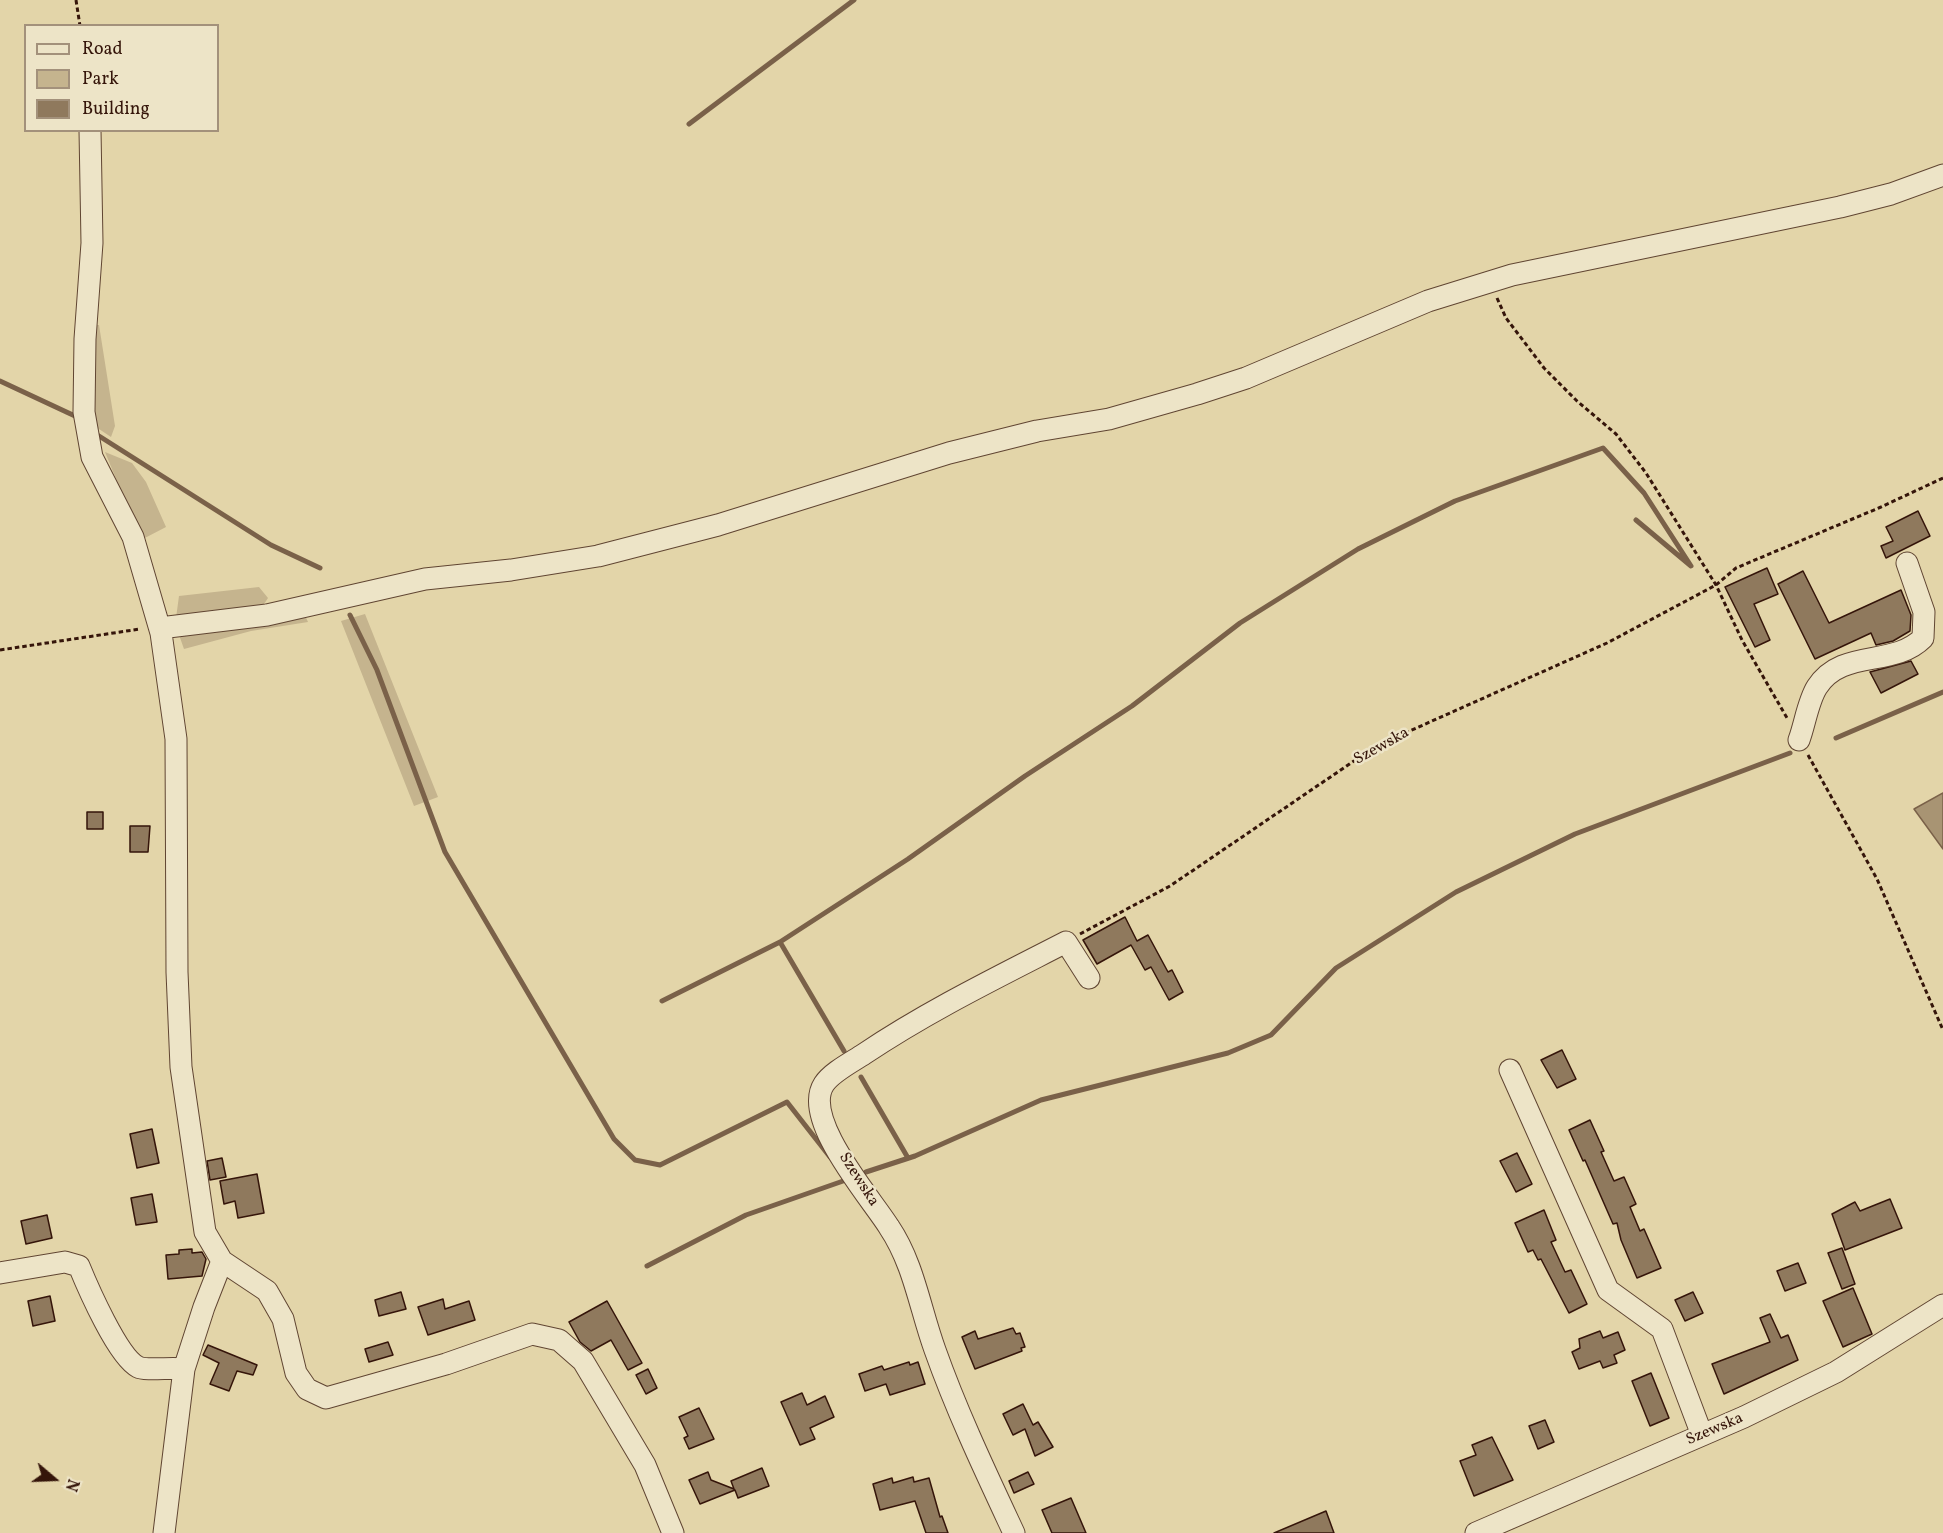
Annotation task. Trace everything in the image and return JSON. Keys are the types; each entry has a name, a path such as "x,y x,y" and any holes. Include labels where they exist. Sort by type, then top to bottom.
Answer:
{"street":[{"path":"90,132 92,243 85,339 84,412 92,457 134,537 160,627 176,739 177,972 181,1067 205,1232 222,1261 267,1291 283,1319 296,1372 307,1389 326,1398 446,1364 532,1334 559,1340 583,1361 645,1465 673,1533"},
{"path":"160,627 267,615 424,579 510,570 598,556 718,525 949,453 1037,431 1109,419 1197,394 1246,378 1428,301 1531,270 1840,207 1891,194 1943,175"},
{"path":"1799,740 1817,687 1832,672 1851,661 1899,652 1923,638 1924,612 1907,563"},
{"path":"1066,942 1089,978"},
{"name":"Szewska","path":"1014,1533 957,1408 934,1348 909,1265 890,1228 847,1167 822,1119 819,1098 825,1084 883,1041 1066,942"},
{"path":"1510,1070 1608,1290 1662,1329 1702,1435"},
{"path":"164,1533 184,1369 222,1261"},
{"path":"0,1273 65,1262 79,1266 98,1312 131,1361 139,1368 184,1369"},
{"name":"Szewska","path":"1476,1533 1702,1435 1836,1372 1943,1305"}],"path":[{"path":"76,0 80,24"},
{"path":"1498,280 1498,303 1519,336 1544,368 1629,448"},
{"name":"Szewska","path":"1066,942 1170,886 1376,746 1607,643 1716,585 1736,568 1881,507 1943,478"},
{"path":"0,650 160,627"}],"green space":[{"path":"92,325 99,325 115,426 111,437 93,425"},
{"path":"105,452 132,463 146,482 166,527 141,540"},
{"path":"259,587 268,598 262,607 176,618 179,596"},
{"path":"304,613 308,622 251,631 184,649 178,632"},
{"path":"365,614 438,797 414,806 341,621"}],"shaded area":[{"path":"1943,793 1943,849 1914,809"}],"building":[{"path":"1918,511 1930,536 1886,558 1881,546 1893,541 1886,527"},
{"path":"1767,568 1778,594 1754,604 1770,640 1755,647 1725,587"},
{"path":"1803,571 1829,623 1901,590 1911,615 1910,631 1893,641 1876,645 1871,633 1815,659 1778,584"},
{"path":"1911,661 1918,674 1881,693 1870,672"},
{"path":"87,812 103,812 103,829 87,829"},
{"path":"130,826 150,826 148,852 130,852"},
{"path":"1125,917 1137,941 1148,935 1168,972 1172,970 1183,992 1169,1000 1151,967 1145,970 1131,945 1097,964 1083,940"},
{"path":"1562,1050 1576,1079 1557,1088 1541,1060"},
{"path":"1590,1120 1614,1181 1624,1177 1636,1204 1630,1207 1640,1231 1644,1229 1661,1268 1637,1278 1621,1240 1617,1223 1613,1224 1569,1130"},
{"path":"152,1129 159,1163 137,1168 130,1134"},
{"path":"1517,1153 1532,1184 1516,1192 1500,1161"},
{"path":"222,1158 226,1177 210,1180 207,1161"},
{"path":"257,1174 264,1213 238,1218 235,1201 224,1204 220,1181"},
{"path":"152,1194 157,1222 136,1225 131,1198"},
{"path":"1890,1199 1902,1228 1845,1250 1832,1214 1855,1202 1860,1211"},
{"path":"1544,1210 1556,1240 1551,1242 1565,1272 1571,1270 1587,1304 1569,1313 1541,1259 1538,1260 1533,1250 1528,1252 1515,1223"},
{"path":"47,1215 52,1238 26,1244 21,1221"},
{"path":"1842,1248 1855,1284 1842,1289 1828,1253"},
{"path":"192,1249 192,1253 202,1252 206,1259 202,1276 168,1279 166,1255 179,1254 179,1250"},
{"path":"1798,1263 1806,1283 1785,1291 1777,1271"},
{"path":"1853,1288 1872,1334 1843,1347 1823,1301"},
{"path":"401,1292 406,1309 379,1316 375,1300"},
{"path":"1693,1292 1703,1313 1685,1321 1675,1300"},
{"path":"50,1296 55,1321 33,1326 28,1301"},
{"path":"443,1299 445,1309 469,1301 475,1320 428,1335 418,1307"},
{"path":"607,1301 642,1363 628,1370 611,1340 591,1351 580,1342 569,1322"},
{"path":"1770,1314 1781,1338 1788,1335 1798,1360 1724,1394 1712,1364 1770,1342 1760,1318"},
{"path":"1013,1328 1016,1334 1020,1333 1025,1347 1021,1348 1022,1351 975,1369 962,1337 975,1331 978,1339"},
{"path":"1600,1331 1603,1338 1618,1332 1625,1350 1614,1355 1617,1363 1603,1368 1600,1361 1579,1369 1572,1352 1580,1348 1579,1339"},
{"path":"388,1342 393,1355 369,1362 365,1349"},
{"path":"208,1345 257,1365 253,1375 237,1371 229,1391 210,1384 219,1363 203,1355"},
{"path":"909,1362 910,1365 918,1362 925,1384 890,1395 886,1384 865,1391 859,1374 882,1366 884,1370"},
{"path":"648,1369 657,1388 646,1394 636,1375"},
{"path":"1651,1373 1669,1418 1650,1426 1632,1381"},
{"path":"802,1393 807,1405 825,1396 834,1417 810,1428 815,1439 800,1445 781,1402"},
{"path":"1023,1404 1033,1425 1038,1422 1053,1447 1035,1456 1025,1429 1013,1435 1003,1414"},
{"path":"699,1408 714,1439 689,1449 684,1438 688,1436 679,1417"},
{"path":"1545,1420 1554,1442 1538,1449 1529,1426"},
{"path":"1492,1437 1513,1480 1474,1496 1460,1461 1476,1455 1472,1445"},
{"path":"762,1468 769,1486 738,1498 735,1490 700,1504 689,1480 708,1472 711,1480 734,1489 731,1481"},
{"path":"1028,1472 1034,1484 1014,1493 1009,1481"},
{"path":"913,1477 914,1482 929,1478 940,1517 942,1516 948,1533 926,1533 915,1501 880,1510 873,1484 892,1478 893,1483"},
{"path":"1071,1498 1086,1533 1052,1533 1042,1510"},
{"path":"1326,1511 1334,1533 1274,1533"}],"waterway":[{"path":"689,124 854,0"},
{"path":"0,381 75,416"},
{"path":"99,436 271,545 320,568"},
{"path":"780,942 908,859 1025,776 1132,706 1240,623 1358,549 1455,501 1603,448 1644,493 1691,566 1636,520"},
{"path":"350,615 377,670 445,852 614,1139 635,1160 660,1165 787,1102 830,1157"},
{"path":"1836,738 1943,692"},
{"path":"866,1172 915,1156 1041,1100 1228,1053 1271,1035 1336,968 1456,892 1575,834 1790,753"},
{"path":"662,1001 780,942 844,1051"},
{"path":"861,1077 908,1158"},
{"path":"647,1266 746,1215 846,1180 844,1177"}]}
